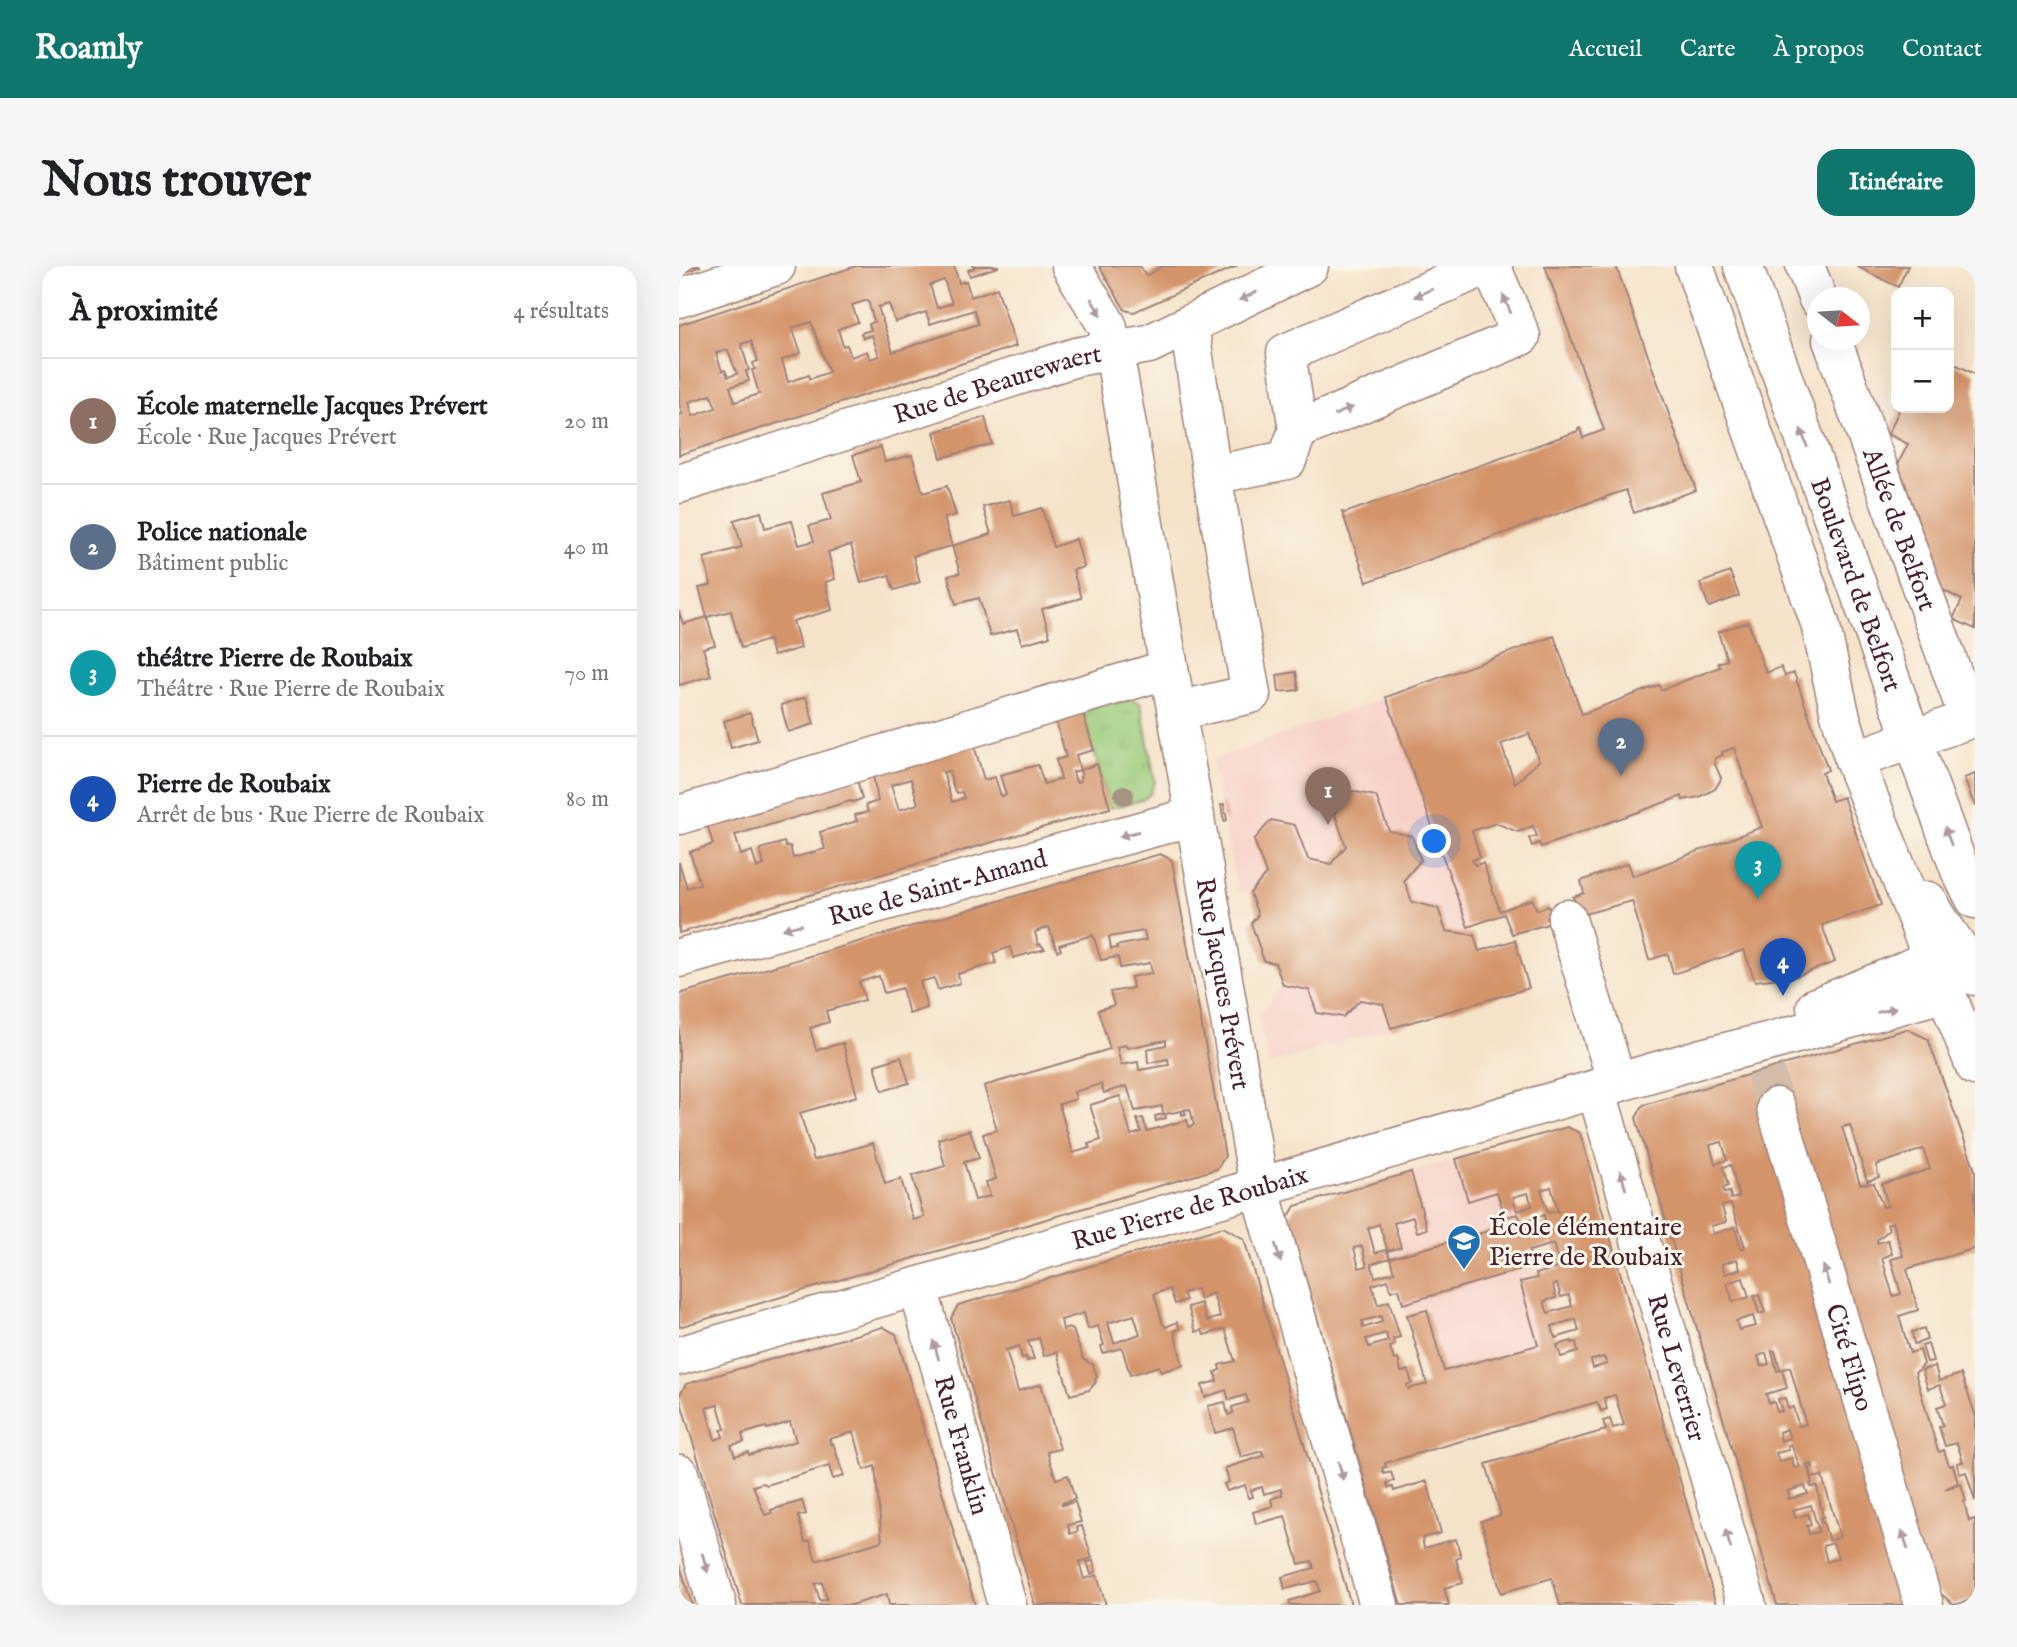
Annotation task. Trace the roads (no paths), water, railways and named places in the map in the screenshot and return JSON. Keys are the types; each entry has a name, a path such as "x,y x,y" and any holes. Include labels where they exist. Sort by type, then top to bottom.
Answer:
{"street":[{"path":"679,298 776,266"},
{"name":"Rue Jacques Prévert","path":"1071,266 1107,325 1114,351 1259,1187 1379,1605"},
{"name":"Rue de Beaurewaert","path":"679,484 1076,357 1149,344 1310,266"},
{"path":"1212,475 1287,460 1299,430 1286,353 1485,266"},
{"path":"1299,430 1521,336 1491,266"},
{"name":"Boulevard de Belfort","path":"1694,266 1820,623 1847,679 1864,756 1926,896 1960,964 1975,1066"},
{"name":"Boulevard de Belfort","path":"1742,266 1960,870 1975,898"},
{"path":"1805,266 1813,287"},
{"path":"1177,711 1251,694 1212,475 1189,325"},
{"name":"Allée de Belfort","path":"1836,350 1972,718"},
{"path":"679,815 1169,669"},
{"path":"1864,756 1972,718"},
{"name":"Rue de Saint-Amand","path":"679,958 1195,816"},
{"name":"Rue Leverrier","path":"1567,919 1607,1086 1747,1605"},
{"name":"Rue Pierre de Roubaix","path":"1702,1058 1761,1058 1960,964"},
{"name":"Rue Pierre de Roubaix","path":"679,1356 1702,1058 1788,1019 1881,982 1960,964"},
{"name":"Cité Flipo","path":"1776,1107 1924,1605"},
{"name":"Rue Franklin","path":"918,1287 1007,1605"},
{"path":"679,1474 717,1605"}],"tunnel":[{"path":"1765,1071 1776,1107"}],"place":[{"name":"Police nationale","path":"1621,776"},
{"name":"École maternelle Jacques Prévert","path":"1328,825"},
{"name":"théâtre Pierre de Roubaix","path":"1758,899"},
{"name":"Pierre de Roubaix","path":"1783,996"},
{"name":"École élémentaire Pierre de Roubaix","path":"1464,1271"}]}
